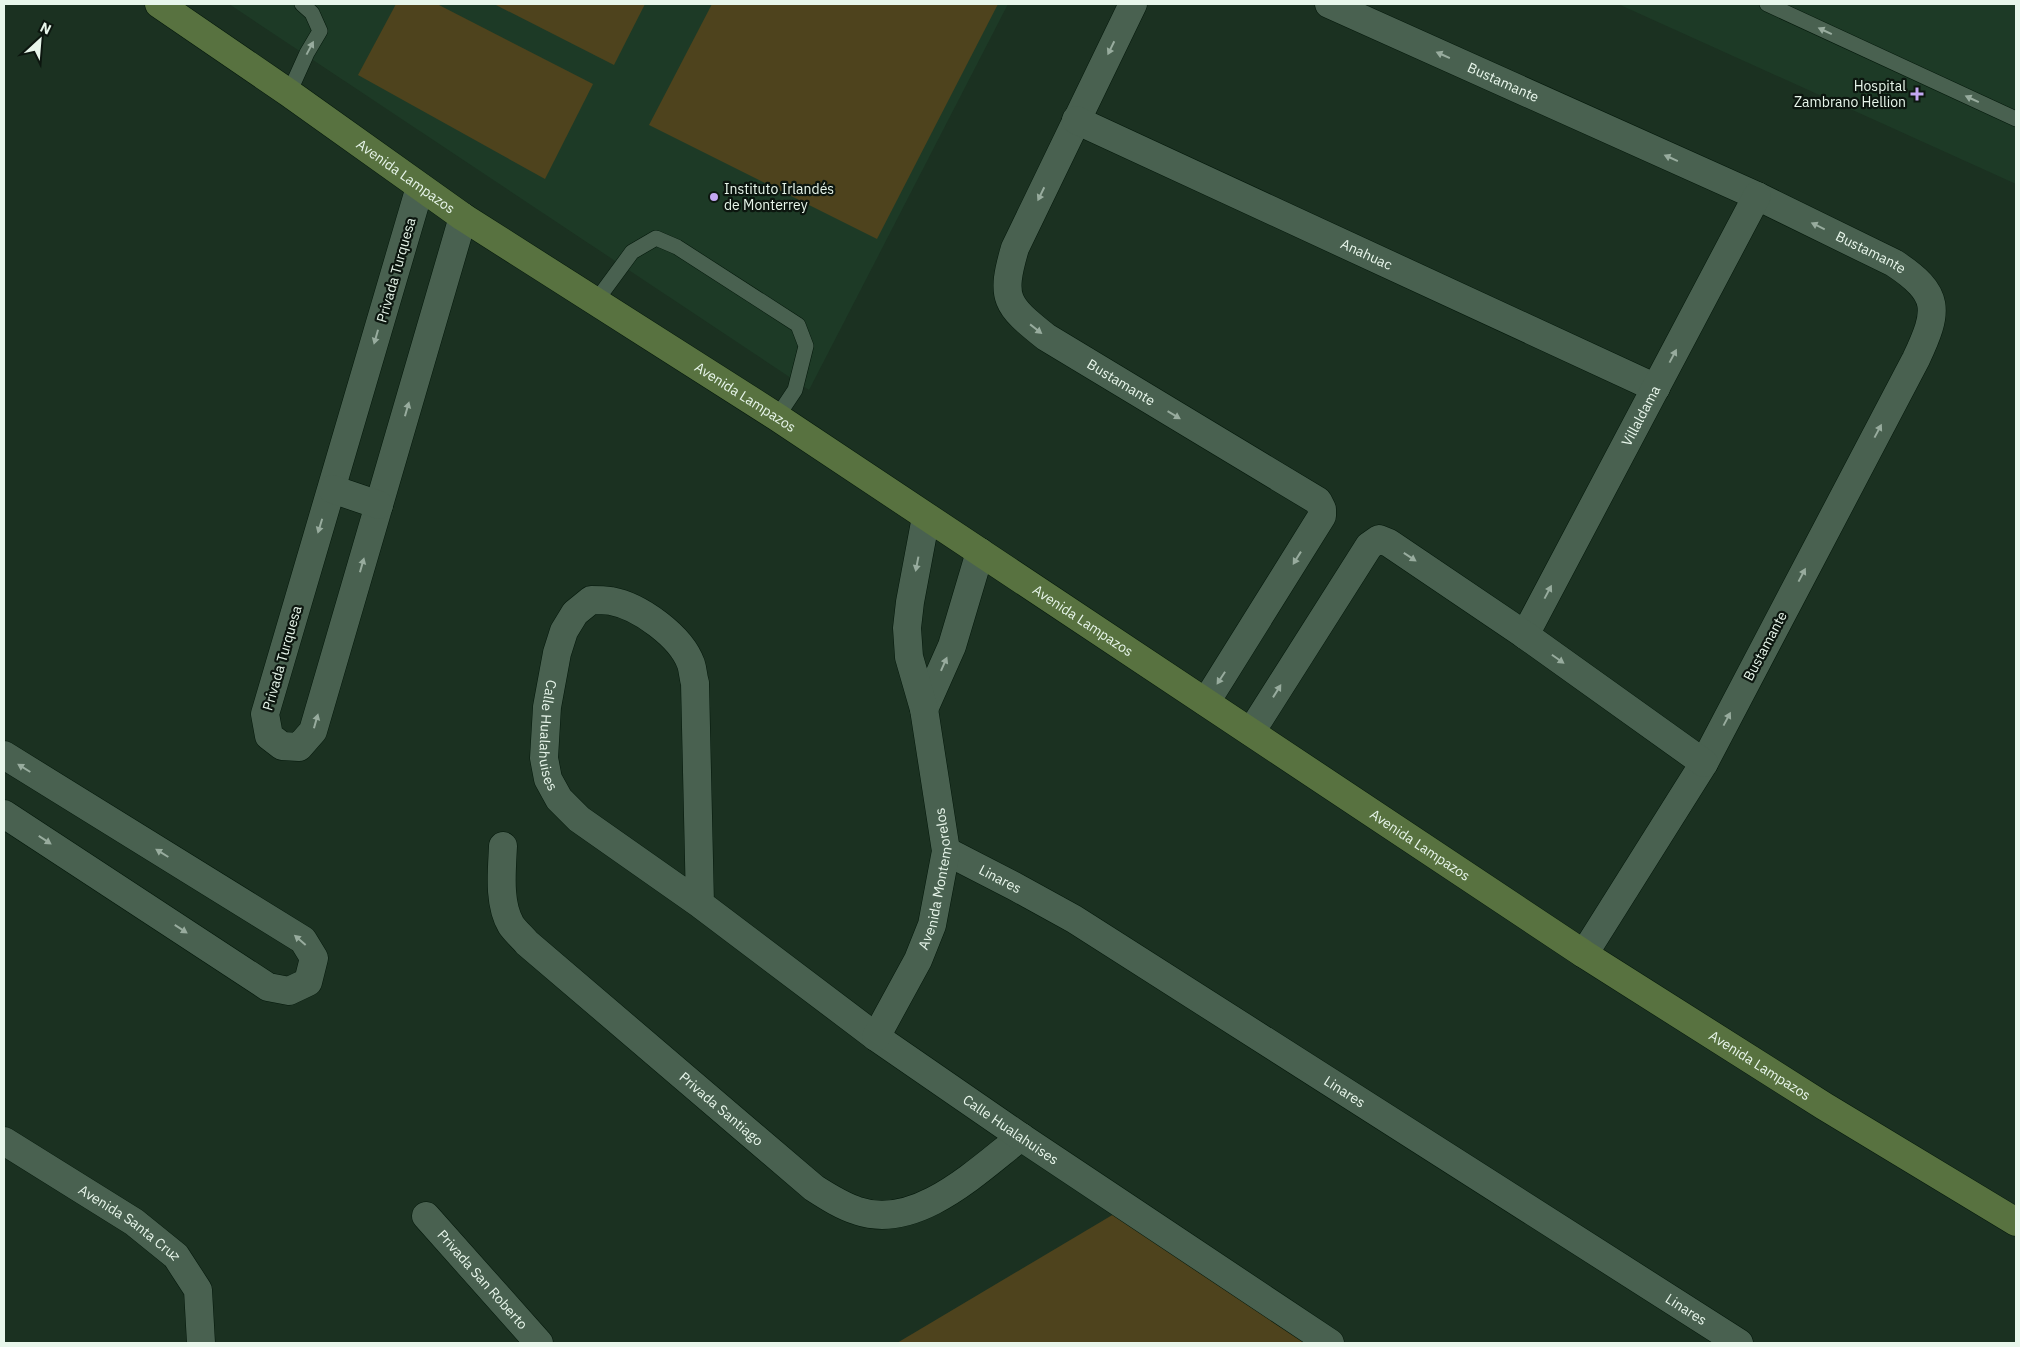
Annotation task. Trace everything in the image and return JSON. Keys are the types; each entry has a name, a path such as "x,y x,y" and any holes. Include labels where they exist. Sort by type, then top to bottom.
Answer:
{"street":[{"name":"Avenida Lampazos","path":"159,4 290,93 464,217 777,417 1584,954 1824,1106 2016,1222"},
{"name":"Bustamante","path":"1133,4 1014,248 1008,272 1007,292 1014,308 1046,337 1318,501 1322,509 1322,516 1206,702"},
{"name":"Bustamante","path":"1329,4 1757,196 1894,263 1911,274 1931,298 1932,317 1926,338 1916,359 1704,762 1584,954"},
{"name":"Anahuac","path":"1076,120 1656,388"},
{"name":"Privada Turquesa","path":"420,187 265,714 269,736 282,746 299,747 313,731 464,217"},
{"name":"Villaldama","path":"1525,635 1757,196"},
{"path":"332,489 379,505"},
{"name":"Avenida Montemorelos","path":"876,1037 918,960 932,925 946,851 924,709 909,657 907,628 926,516"},
{"path":"1251,732 1369,546 1379,539 1389,543 1525,635 1704,762"},
{"path":"924,709 952,646 980,552"},
{"name":"Calle Hualahuises","path":"700,904 695,683 690,663 670,633 647,617 611,601 591,600 575,613 564,631 557,653 547,707 544,758 548,779 559,799 579,819 700,904 876,1037 1021,1137 1330,1343"},
{"path":"4,755 303,940 314,958 308,982 289,991 268,987 4,814"},
{"name":"Privada Santiago","path":"503,846 502,887 504,905 511,924 528,943 814,1188 839,1203 859,1212 883,1215 908,1211 930,1204 948,1193 1021,1137"},
{"name":"Linares","path":"946,851 1074,919 1739,1343"},
{"name":"Avenida Santa Cruz","path":"4,1141 134,1222 176,1256 198,1290 201,1343"},
{"name":"Privada San Roberto","path":"426,1216 539,1343"}],"lane":[{"path":"290,93 307,54 320,31 312,13 302,4"},
{"path":"1767,4 2016,120"},
{"path":"596,301 632,252 656,238 678,247 798,325 806,346 795,390 777,417"}],"shaded area":[{"name":"Instituto Irlandés de Monterrey","path":"229,4 1008,4 809,390"},
{"path":"396,4 437,4 593,84 545,179 358,75"},
{"path":"494,4 645,4 614,65"},
{"path":"712,4 998,4 877,239 649,125"},
{"name":"Hospital Zambrano Hellion","path":"1618,4 2016,4 2016,184"},
{"path":"1114,1214 1309,1343 897,1343"}],"place":[{"name":"Hospital Zambrano Hellion","path":"1917,94"},
{"name":"Instituto Irlandés de Monterrey","path":"714,197"}]}
